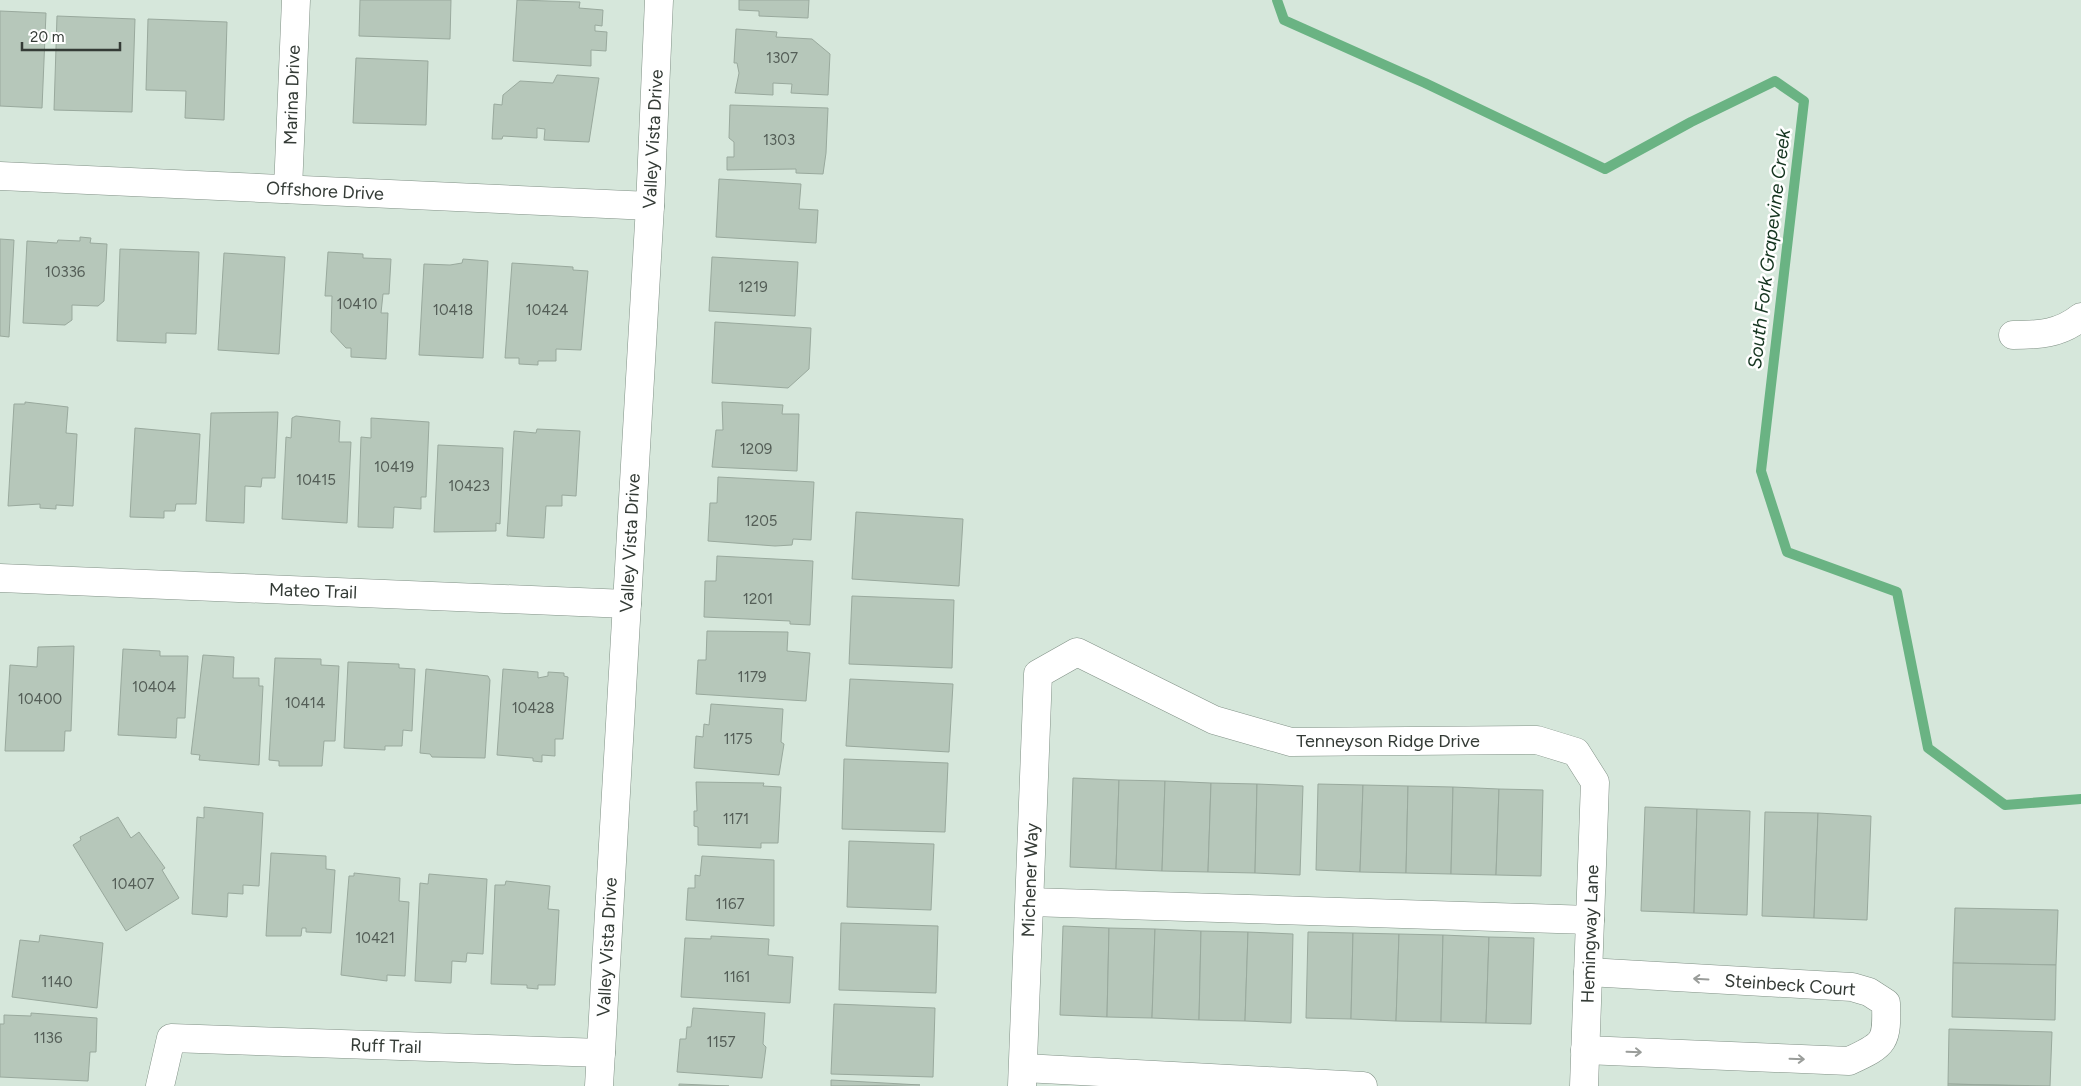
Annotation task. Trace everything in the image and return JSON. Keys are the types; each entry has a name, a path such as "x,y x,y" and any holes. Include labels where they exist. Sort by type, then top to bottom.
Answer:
{"street":[{"name":"Marina Drive","path":"288,189 296,0"},
{"name":"Valley Vista Drive","path":"599,1086 650,206 659,0"},
{"name":"Offshore Drive","path":"0,176 650,206"},
{"path":"2013,335 2043,336 2069,327 2081,317"},
{"name":"Mateo Trail","path":"0,578 627,604"},
{"name":"Tenneyson Ridge Drive","path":"1038,674 1077,652 1214,720 1292,742 1537,740 1576,752 1595,782"},
{"name":"Michener Way","path":"1023,1077 1038,674"},
{"name":"Hemingway Lane","path":"1584,1086 1595,782"},
{"path":"1030,902 1590,920"},
{"name":"Steinbeck Court","path":"1586,1050 1850,1060 1874,1050 1886,1033 1886,1003 1869,992 1852,987 1588,972"},
{"name":"Ruff Trail","path":"160,1086 171,1038 601,1053"},
{"path":"1023,1077 1363,1086"}],"building":[{"path":"360,0 451,0 450,39 359,36"},
{"path":"517,0 580,2 579,8 603,10 602,26 595,25 595,31 607,32 606,51 591,50 591,66 513,61"},
{"path":"739,0 809,0 808,18 759,16 759,11 739,10"},
{"path":"0,11 46,13 42,108 0,106"},
{"path":"57,16 135,19 132,112 54,110"},
{"path":"148,19 227,22 224,120 185,118 186,91 146,90"},
{"path":"736,29 777,32 776,37 812,39 830,54 828,95 791,93 792,84 773,83 773,95 735,93 739,73 737,63 734,63"},
{"path":"356,58 428,61 426,125 353,123"},
{"path":"557,75 599,78 589,142 544,140 545,129 537,128 537,138 503,136 502,139 492,139 494,104 502,105 503,95 520,81 553,83"},
{"path":"730,105 828,108 823,174 796,173 796,169 727,170 727,157 734,157 734,142 729,138"},
{"path":"719,179 801,184 799,209 818,210 816,243 716,237"},
{"path":"80,237 91,238 90,243 107,244 104,301 98,306 72,305 72,320 65,325 23,323 27,241 57,243 58,240 80,241"},
{"path":"0,239 14,240 9,337 0,336"},
{"path":"120,249 199,252 196,334 166,333 166,343 117,341"},
{"path":"328,252 363,254 363,258 391,259 389,294 383,294 381,313 388,313 386,359 351,357 351,348 346,348 331,332 332,296 325,296"},
{"path":"224,253 285,257 279,354 218,350"},
{"path":"712,257 798,262 795,316 709,311"},
{"path":"463,259 488,261 483,358 419,355 424,264 450,265 462,263"},
{"path":"512,263 573,267 573,270 588,271 581,350 556,349 556,361 538,361 538,365 519,364 519,358 505,358"},
{"path":"715,322 811,328 809,369 788,388 712,383"},
{"path":"25,402 68,407 66,433 77,434 73,506 56,505 56,509 40,508 40,504 8,506 14,404 25,404"},
{"path":"722,402 783,405 782,414 799,414 797,471 712,467 716,430 723,430"},
{"path":"278,412 275,478 262,478 261,487 245,486 244,523 206,521 211,413"},
{"path":"296,416 340,421 339,442 351,442 347,523 282,519 286,437 291,438 292,418"},
{"path":"371,418 429,422 426,497 421,497 421,509 394,507 393,528 358,527 361,437 371,438"},
{"path":"135,428 200,434 196,504 176,504 175,511 164,511 164,518 130,517"},
{"path":"537,429 580,431 576,496 562,495 562,506 546,506 544,538 507,536 514,431 536,433"},
{"path":"438,445 503,448 500,524 496,523 496,531 434,532"},
{"path":"718,477 814,482 811,540 793,539 792,545 775,546 708,541 710,503 717,503"},
{"path":"856,512 963,519 959,586 852,579"},
{"path":"717,556 813,561 810,625 790,624 790,621 704,617 705,581 716,581"},
{"path":"852,596 954,600 952,668 849,664"},
{"path":"707,631 788,632 787,651 810,653 806,701 696,694 698,660 706,660"},
{"path":"74,646 71,731 65,731 64,751 5,751 10,665 37,667 38,647"},
{"path":"123,649 160,651 160,656 188,656 185,718 177,718 176,738 118,735"},
{"path":"203,655 234,657 233,678 259,678 259,686 263,686 259,765 199,760 200,755 191,754"},
{"path":"275,658 321,659 321,665 339,666 335,741 324,741 322,766 279,766 279,761 269,760"},
{"path":"348,662 399,664 399,668 415,669 412,731 403,730 402,746 385,746 385,750 344,748"},
{"path":"426,669 488,676 490,680 485,758 432,757 430,754 420,753"},
{"path":"503,669 538,672 538,678 548,676 548,672 564,673 564,676 568,677 563,739 555,739 555,756 542,755 542,762 533,761 533,758 497,755"},
{"path":"850,679 953,684 949,752 846,746"},
{"path":"711,704 783,709 781,742 784,744 779,775 694,768 696,736 703,737 704,724 709,725"},
{"path":"844,759 948,763 945,832 842,829"},
{"path":"1073,778 1119,780 1116,869 1070,867"},
{"path":"1119,780 1165,781 1162,871 1116,869"},
{"path":"1165,781 1211,783 1208,872 1162,871"},
{"path":"696,782 764,783 763,786 781,787 778,843 761,843 761,848 698,845 698,827 694,826 694,811 697,811"},
{"path":"1211,783 1257,784 1255,873 1208,872"},
{"path":"1257,784 1303,786 1300,875 1255,873"},
{"path":"1318,784 1363,785 1360,872 1316,870"},
{"path":"1363,785 1408,786 1406,873 1360,872"},
{"path":"1408,786 1453,787 1451,874 1406,873"},
{"path":"1453,787 1499,789 1496,875 1451,874"},
{"path":"1499,789 1543,790 1541,876 1496,875"},
{"path":"204,807 263,813 259,886 243,885 243,894 228,893 227,917 192,914 197,817 204,818"},
{"path":"1645,807 1697,809 1694,913 1641,911"},
{"path":"1697,809 1750,811 1747,915 1694,913"},
{"path":"1765,812 1818,813 1814,918 1762,916"},
{"path":"1818,813 1871,816 1867,920 1814,918"},
{"path":"118,817 131,838 139,832 165,868 162,870 179,898 126,931 73,845 81,840 80,837"},
{"path":"849,841 934,844 931,910 847,907"},
{"path":"271,853 326,856 326,869 335,870 331,933 306,932 306,928 302,928 301,936 266,936"},
{"path":"702,856 774,860 774,926 686,920 688,888 695,888 695,875 700,876"},
{"path":"354,873 400,878 399,901 409,902 405,976 387,975 387,981 341,975 349,876 354,876"},
{"path":"429,874 487,879 483,954 467,953 466,962 452,961 451,983 415,981 420,883 428,884"},
{"path":"506,881 550,886 548,909 559,910 555,985 538,985 538,989 527,988 527,985 491,984 495,885 505,885"},
{"path":"1955,908 2058,910 2056,965 1953,963"},
{"path":"841,923 938,926 936,993 839,990"},
{"path":"1063,926 1109,928 1107,1017 1060,1015"},
{"path":"1109,928 1155,929 1152,1018 1107,1017"},
{"path":"1155,929 1201,931 1199,1020 1152,1018"},
{"path":"1201,931 1248,932 1245,1021 1199,1020"},
{"path":"1248,932 1293,934 1291,1023 1245,1021"},
{"path":"1308,932 1353,933 1351,1019 1306,1018"},
{"path":"1353,933 1399,934 1396,1021 1351,1019"},
{"path":"1399,934 1443,935 1441,1022 1396,1021"},
{"path":"40,935 103,943 97,1008 12,997 20,940 39,942"},
{"path":"1443,935 1489,937 1486,1023 1441,1022"},
{"path":"711,936 769,939 768,955 793,957 790,1003 681,997 685,938 711,939"},
{"path":"1489,937 1534,938 1531,1024 1486,1023"},
{"path":"1953,963 2056,965 2055,1020 1952,1017"},
{"path":"834,1004 935,1008 933,1077 831,1074"},
{"path":"693,1008 765,1013 763,1044 766,1047 762,1078 677,1072 680,1039 686,1039 687,1027 691,1027"},
{"path":"31,1013 97,1018 96,1052 90,1052 88,1081 0,1077 0,1024 4,1024 4,1015 31,1016"},
{"path":"1949,1029 2052,1032 2050,1086 1948,1084"},
{"path":"831,1080 920,1085 831,1086"},
{"path":"679,1084 729,1086 679,1086"},
{"path":"1948,1084 2029,1086 1948,1086"}],"waterway":[{"name":"South Fork Grapevine Creek","path":"1277,0 1284,20 1425,83 1605,169 1691,122 1775,81 1804,101 1761,471 1787,552 1897,592 1928,748 2005,805 2081,799"}]}
